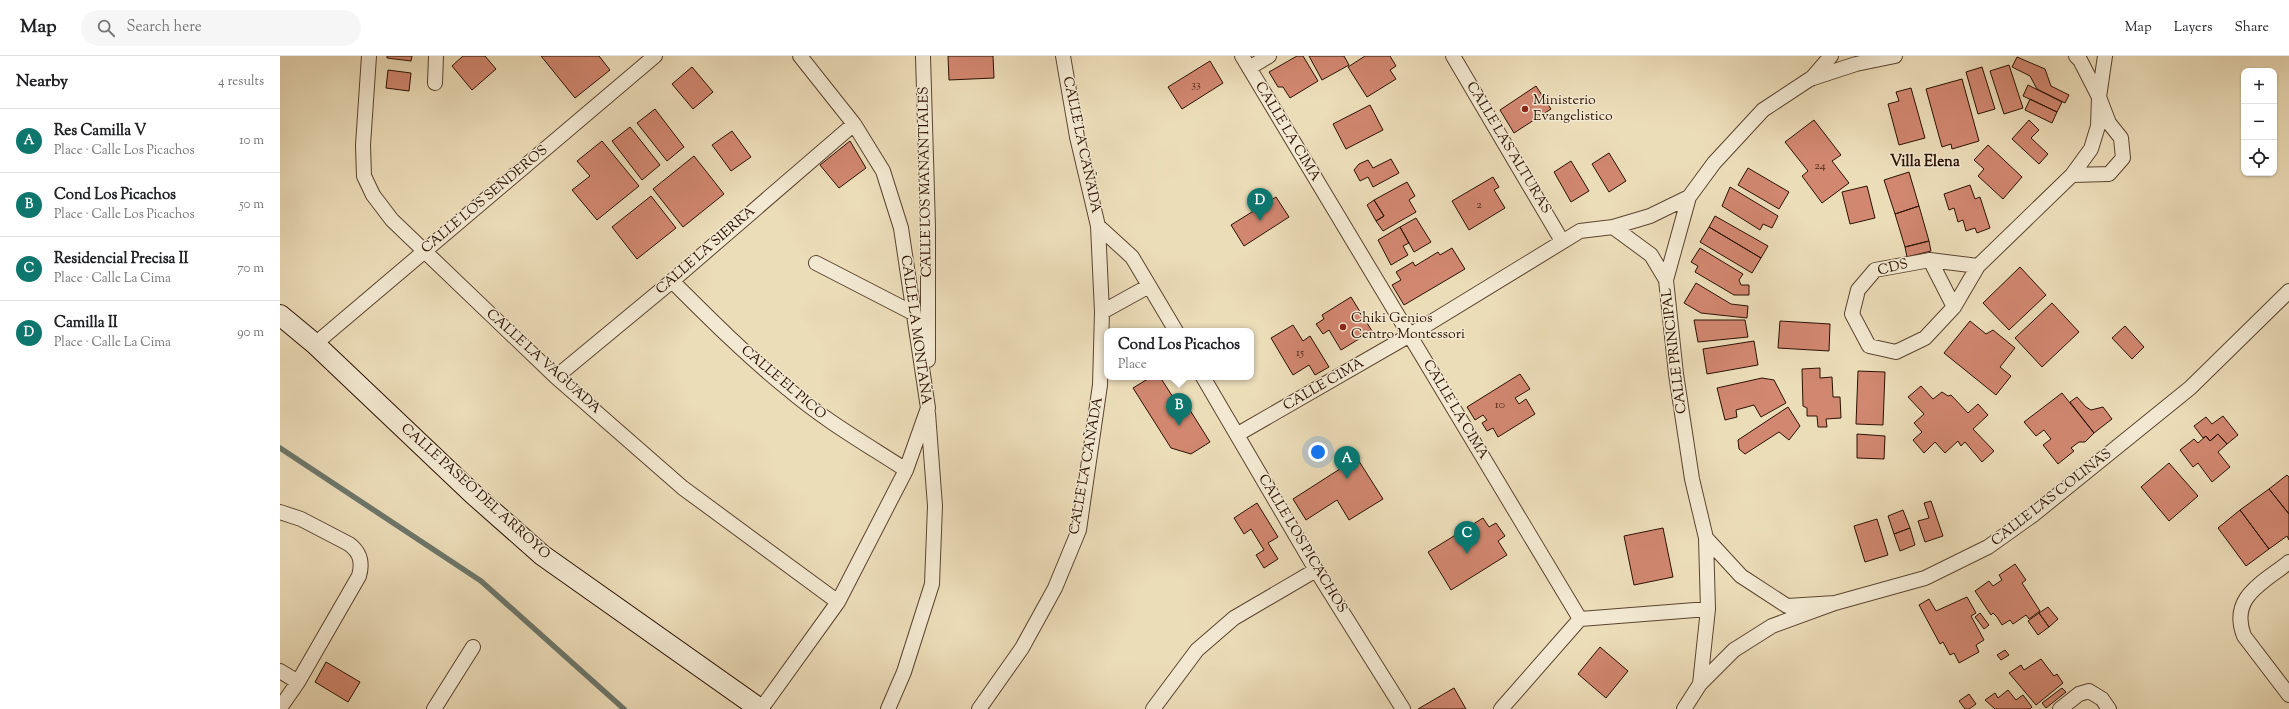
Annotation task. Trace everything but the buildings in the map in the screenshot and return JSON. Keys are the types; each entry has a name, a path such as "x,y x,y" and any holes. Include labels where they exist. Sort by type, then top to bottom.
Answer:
{"main road":[{"name":"CALLE PASEO DEL ARROYO","path":"280,315 315,344 473,494 542,555 760,709"}],"street":[{"name":"CALLE LA VAGUADA","path":"369,56 363,145 364,176 372,195 392,220 556,376 683,488 838,602"},
{"path":"435,83 436,56"},
{"name":"CALLE LOS SENDEROS","path":"315,344 655,56"},
{"name":"CALLE LA MONTAÑA","path":"760,709 838,602 906,470 928,408 901,228 883,171 854,124 825,85 800,56"},
{"name":"CALLE LOS MANANTIALES","path":"888,709 904,672 932,584 935,506 928,408 928,227 923,56"},
{"name":"CALLE LA CAÑADA","path":"979,709 1022,648 1055,588 1079,530 1100,385 1102,312 1098,226 1077,137 1063,56"},
{"name":"CALLE LA CIMA","path":"1242,56 1580,619"},
{"path":"1249,68 1269,56"},
{"path":"1810,80 1831,56"},
{"name":"CALLE PRINCIPAL","path":"1835,603 1787,606 1741,576 1706,538 1692,479 1676,374 1666,280 1689,197 1714,163 1763,110 1810,80 1856,64 1895,56"},
{"name":"CDS","path":"1978,266 1930,260 1875,270 1858,290 1852,314 1869,346 1896,352 1925,338 1954,307 1978,266 2072,175 2091,149 2098,126 2099,97 2080,60 2076,56"},
{"path":"2072,175 2109,174 2123,158 2121,138 2109,123 2099,97 2105,56"},
{"name":"CALLE LAS ALTURAS","path":"1456,57 1562,241"},
{"name":"CALLE LA SIERRA","path":"556,376 672,281 854,124"},
{"name":"CALLE CIMA","path":"1238,434 1410,335 1580,231 1613,227 1650,216 1689,197"},
{"path":"1098,226 1132,257 1174,328"},
{"path":"1613,227 1651,255 1666,280"},
{"path":"1930,260 1954,307"},
{"path":"816,263 913,313"},
{"name":"CALLE EL PICO","path":"672,281 724,333 788,390 830,421 906,470"},
{"path":"1102,312 1149,286"},
{"name":"CALLE LAS COLINAS","path":"1684,709 1700,684 1734,650 1772,626 1835,603 1925,578 1988,547 2033,514 2190,388 2289,291"},
{"name":"CALLE LOS PICACHOS","path":"1205,380 1238,434 1316,570 1403,709"},
{"path":"280,512 301,519 349,544 356,549 362,567 359,576 298,682 280,708"},
{"path":"1700,684 1708,610 1706,538"},
{"path":"2289,562 2248,594 2242,603 2239,614 2244,636 2289,695"},
{"path":"1153,709 1197,650 1234,618 1316,570"},
{"path":"1502,709 1580,619 1708,610"},
{"path":"434,709 473,647"},
{"path":"280,671 298,682"},
{"path":"2060,709 2079,694 2089,691 2102,699 2109,709"}],"waterway":[{"path":"280,448 481,581 624,709"}],"place":[{"name":"Ministerio Evangelistico","path":"1525,109"},
{"name":"Camilla II","path":"1260,221"},
{"name":"Chiki Genios Centro Montessori","path":"1343,327"},
{"name":"Cond Los Picachos","path":"1179,426"},
{"name":"Res Camilla V","path":"1347,479"},
{"name":"Residencial Precisa II","path":"1467,554"}],"district":[{"name":"Villa Elena","path":"1925,162"}]}
